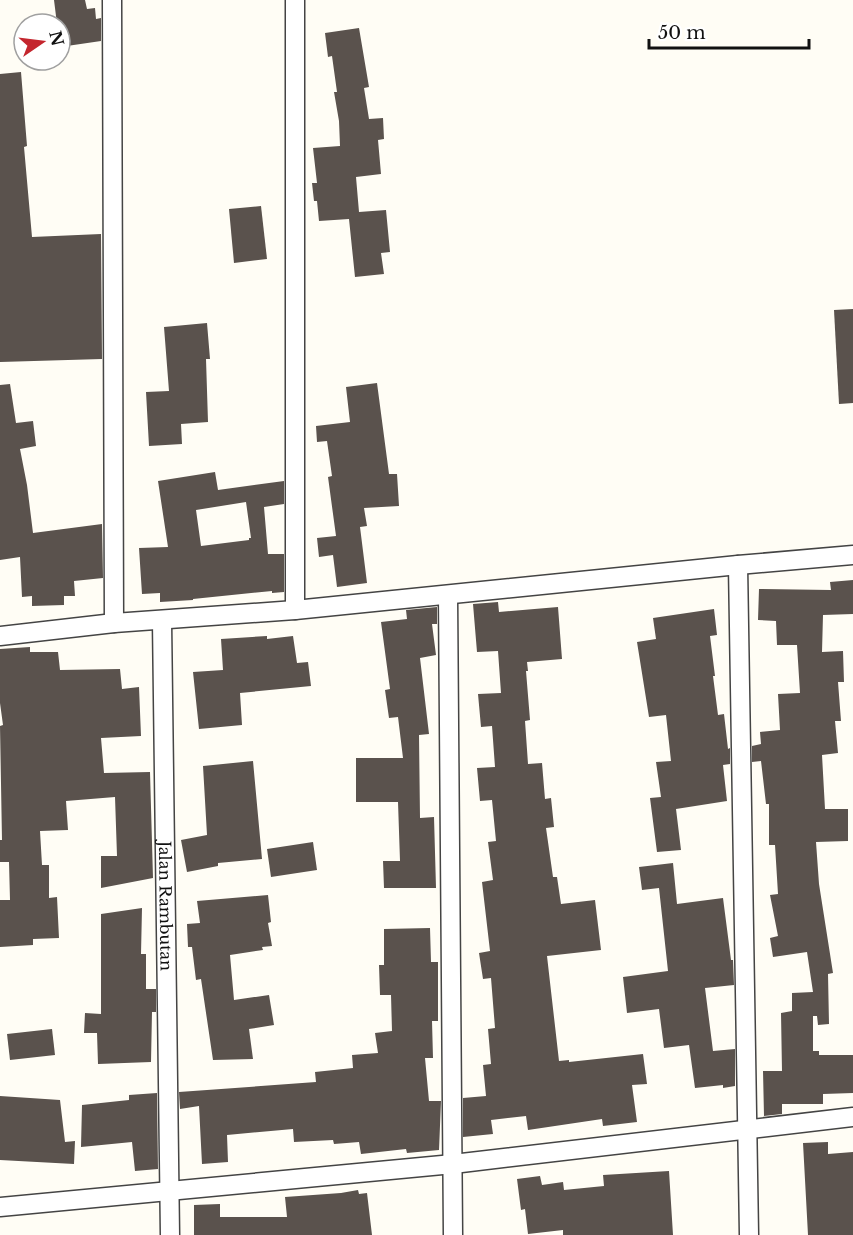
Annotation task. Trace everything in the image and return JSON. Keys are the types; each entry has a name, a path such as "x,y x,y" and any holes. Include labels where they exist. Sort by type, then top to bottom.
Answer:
{"street":[{"path":"112,0 114,623"},
{"path":"295,0 295,610"},
{"path":"0,636 114,623 295,610 853,555"},
{"path":"738,565 749,1235"},
{"path":"448,595 453,1235"},
{"name":"Jalan Rambutan","path":"162,621 170,1235"},
{"path":"0,1207 453,1164 853,1117"}],"building":[{"path":"54,0 85,0 87,9 95,8 96,19 101,18 101,41 72,45 72,12 56,12"},
{"path":"359,28 369,87 364,88 369,119 383,118 384,139 378,140 381,174 356,177 359,212 386,210 390,252 381,253 384,274 355,277 349,219 319,221 312,183 317,183 313,148 340,146 334,92 337,92 332,56 328,57 325,33"},
{"path":"21,72 27,146 24,147 32,237 101,234 102,359 0,362 0,74"},
{"path":"261,206 267,259 234,263 229,209"},
{"path":"853,309 853,403 839,404 834,310"},
{"path":"207,323 210,359 206,359 208,422 181,424 182,444 149,446 146,392 169,391 164,327"},
{"path":"377,383 389,474 397,474 399,506 364,508 367,526 360,527 367,583 337,587 333,555 319,557 317,538 336,536 328,477 332,476 327,441 317,442 316,426 350,422 346,387"},
{"path":"10,384 16,423 33,421 36,446 20,449 33,533 102,524 103,578 74,581 75,596 64,596 64,605 32,606 32,596 22,597 20,557 0,560 0,385"},
{"path":"215,472 218,490 284,481 284,504 264,507 268,554 284,554 284,592 272,593 272,591 160,602 160,593 142,594 139,548 168,547 158,481","holes":["246,502 251,538 201,546 196,510"]},
{"path":"853,580 853,614 823,615 822,652 843,651 844,682 838,682 841,721 835,721 838,753 822,755 825,809 848,809 848,841 816,842 819,884 833,973 828,974 829,1024 818,1025 817,1016 813,1016 813,1051 819,1051 819,1055 853,1055 853,1093 823,1094 823,1104 782,1104 782,1114 764,1116 763,1071 782,1071 781,1013 792,1011 792,993 813,992 807,952 773,957 770,938 778,936 770,895 778,894 775,845 769,845 769,804 766,804 761,761 752,762 752,746 761,744 760,732 780,730 778,694 800,693 797,645 777,645 776,621 758,620 759,589 831,590 830,582"},
{"path":"498,602 499,612 558,607 562,659 527,662 530,720 525,721 528,764 542,763 545,799 551,798 554,827 546,828 553,877 557,877 561,904 595,900 601,950 547,956 559,1061 569,1060 569,1062 643,1054 647,1084 632,1085 637,1122 603,1126 602,1119 528,1130 526,1116 491,1120 493,1134 463,1137 463,1098 486,1096 483,1065 491,1064 488,1029 495,1028 491,978 483,979 479,953 490,951 482,882 493,880 488,842 496,841 492,800 480,801 477,768 495,767 492,726 481,727 478,694 501,693 498,651 477,652 473,604"},
{"path":"437,607 437,624 432,624 436,655 420,658 429,734 419,735 420,818 434,817 436,888 384,888 383,861 400,861 398,802 356,802 356,758 403,758 398,717 389,718 385,690 390,689 381,622 407,619 406,610"},
{"path":"714,609 717,635 710,636 715,676 713,676 718,715 724,714 728,749 730,748 730,764 723,765 727,801 676,809 681,850 657,852 650,798 661,797 656,762 671,761 666,715 649,717 637,642 656,639 653,618"},
{"path":"267,636 267,639 293,636 297,663 308,662 311,686 240,693 242,725 199,729 193,672 223,670 221,639"},
{"path":"30,647 30,652 58,652 60,670 120,669 122,689 139,687 141,736 101,738 104,773 150,772 153,878 101,888 101,856 117,856 115,797 66,801 68,830 40,831 42,865 49,865 49,898 57,897 59,938 33,939 33,945 0,947 0,900 10,900 9,862 0,862 0,840 2,840 0,726 3,725 0,703 0,649"},
{"path":"253,761 262,859 218,863 218,866 187,872 181,840 207,835 203,766"},
{"path":"313,842 317,870 271,877 267,849"},
{"path":"673,863 677,904 723,898 731,960 733,960 734,985 705,988 713,1051 735,1049 735,1086 695,1088 689,1045 664,1048 659,1009 627,1013 623,977 668,971 659,888 642,890 639,867"},
{"path":"268,895 271,922 268,923 272,946 262,947 263,950 230,955 234,1000 269,995 274,1025 249,1029 253,1059 213,1060 201,979 196,980 192,947 188,947 187,924 200,923 197,901"},
{"path":"142,908 141,954 146,954 146,989 156,989 156,1012 152,1012 151,1062 98,1064 97,1033 84,1033 85,1013 101,1014 101,914"},
{"path":"430,928 431,962 438,962 438,1021 432,1021 433,1058 425,1058 429,1101 441,1101 439,1150 407,1153 406,1149 361,1154 359,1142 334,1144 333,1140 294,1142 293,1129 227,1135 228,1162 202,1164 199,1106 180,1109 179,1092 316,1082 315,1072 353,1068 352,1055 378,1053 375,1033 392,1031 391,995 380,995 379,965 384,965 384,929"},
{"path":"52,1029 55,1055 10,1060 7,1034"},
{"path":"157,1093 158,1169 135,1171 132,1142 81,1147 82,1105 129,1100 129,1095"},
{"path":"0,1096 60,1100 65,1142 75,1141 74,1164 0,1160"},
{"path":"828,1142 828,1154 853,1152 853,1235 808,1235 803,1143"},
{"path":"669,1171 673,1235 563,1235 563,1230 528,1234 525,1209 521,1210 517,1179 540,1176 542,1185 563,1182 564,1190 604,1186 603,1175"},
{"path":"358,1190 359,1194 367,1193 372,1235 194,1235 194,1205 220,1204 220,1217 287,1217 285,1197"}]}
